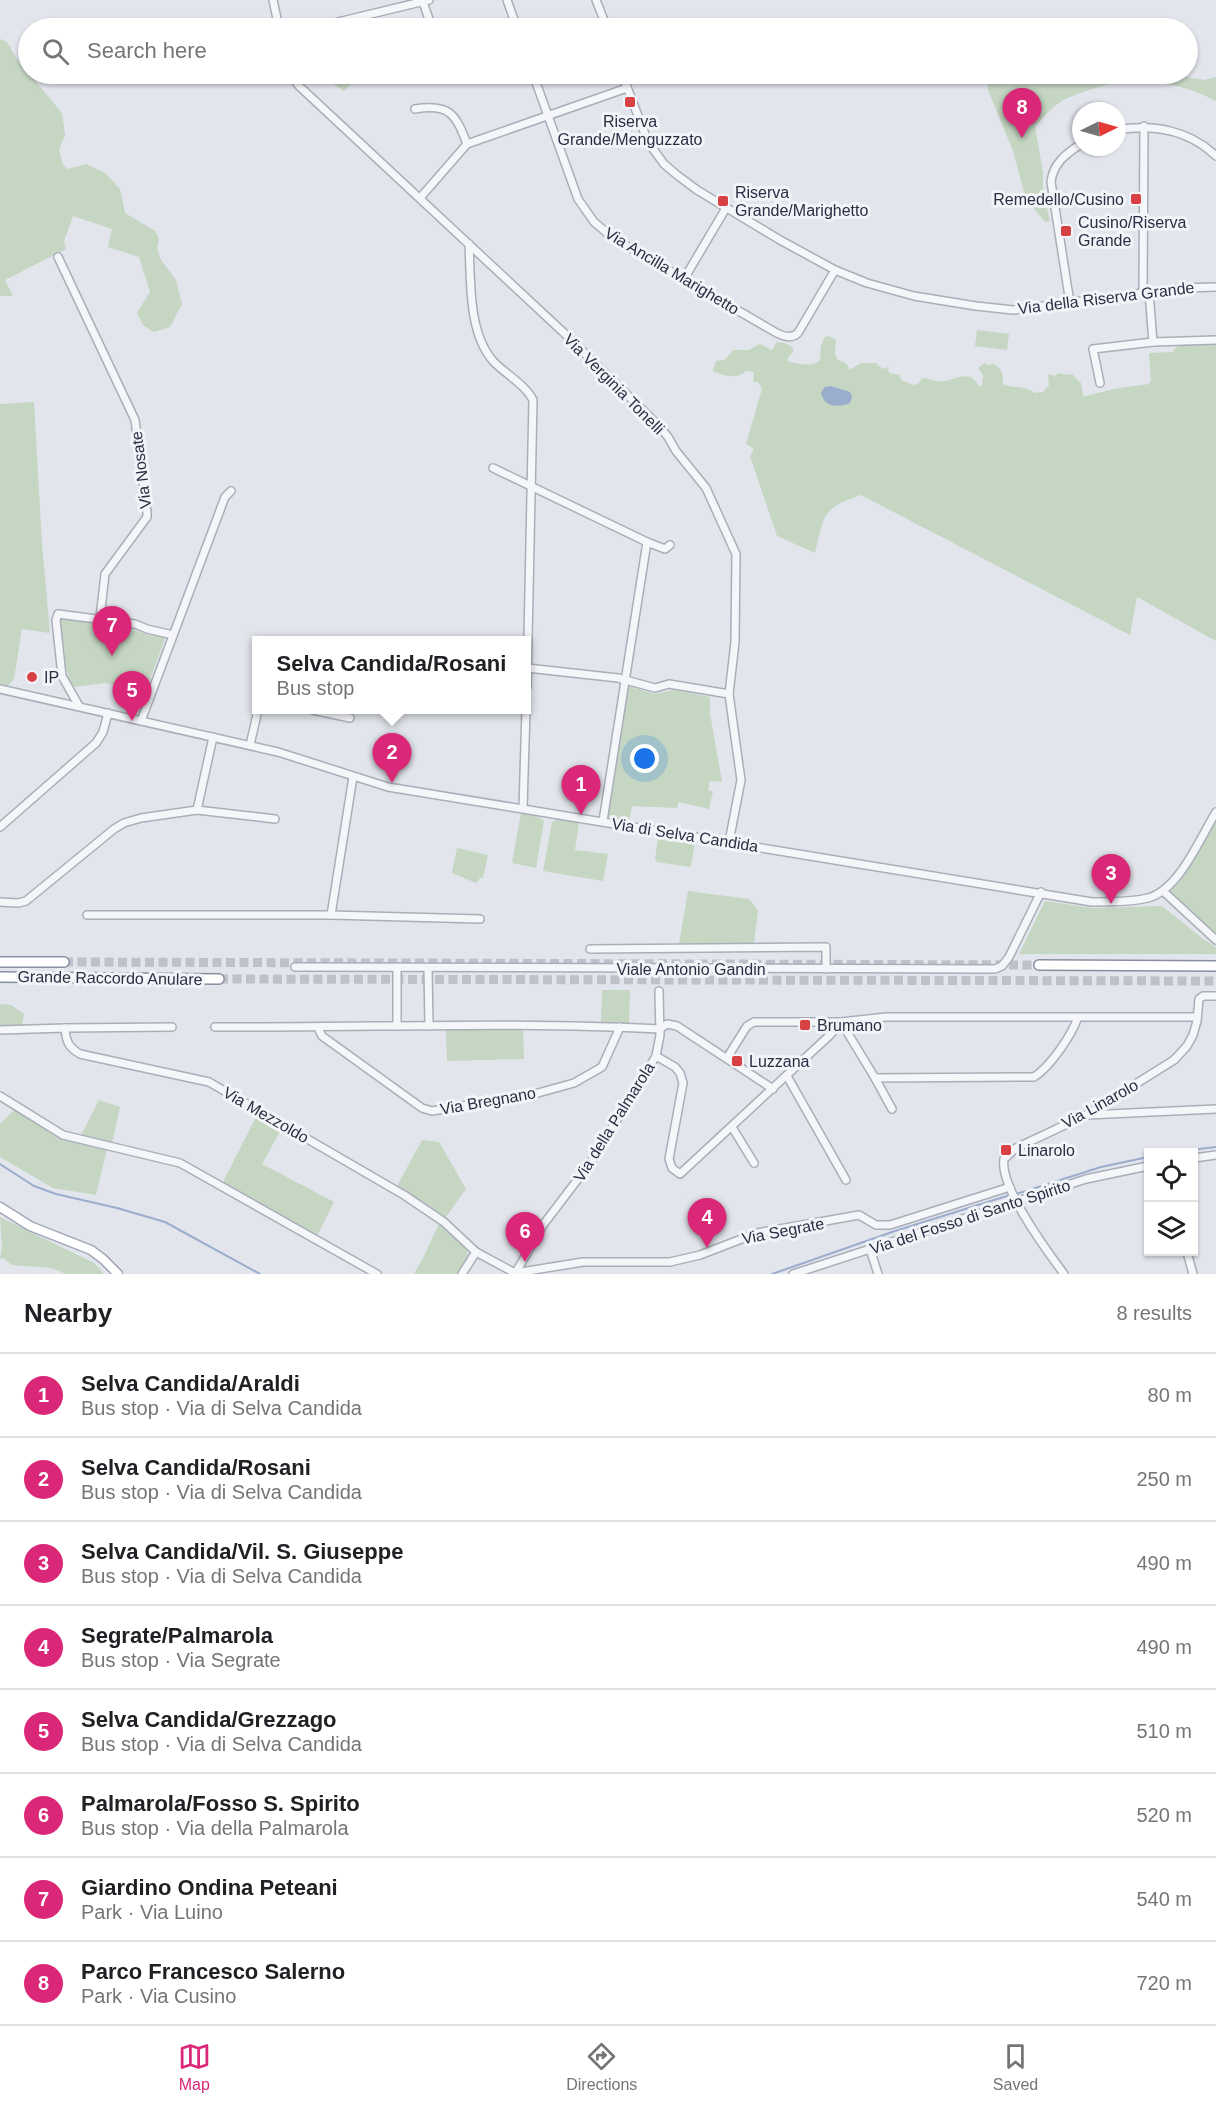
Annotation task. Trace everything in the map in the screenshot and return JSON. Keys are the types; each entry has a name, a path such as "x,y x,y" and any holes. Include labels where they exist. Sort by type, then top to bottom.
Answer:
{"highway":[{"name":"Grande Raccordo Anulare","path":"0,962 64,962"},
{"path":"1039,965 1216,966"},
{"name":"Grande Raccordo Anulare","path":"0,977 219,979"}],"main road":[{"path":"0,1208 30,1226 91,1250 103,1258 118,1274"}],"street":[{"path":"273,0 277,18"},
{"path":"507,0 513,18"},
{"path":"598,0 603,18"},
{"path":"355,18 426,1 430,18"},
{"name":"Via Verginia Tonelli","path":"298,84 563,332 658,425 706,488 735,554 735,642 729,694 741,786 729,842"},
{"name":"Via Ancilla Marighetto","path":"536,84 576,194 589,217 613,237 781,336 790,337 798,333 835,270"},
{"name":"Via della Riserva Grande","path":"626,84 645,136 657,155 677,175 726,208 835,270 873,285 988,308 1022,310 1146,292 1190,287 1216,287"},
{"path":"420,198 467,144 627,88"},
{"path":"415,109 432,107 450,112 458,122 467,144"},
{"path":"1126,129 1144,126 1182,134 1204,146 1216,156"},
{"path":"1144,126 1146,292 1153,342"},
{"path":"1070,303 1051,182 1053,171 1058,163 1072,151"},
{"path":"684,279 726,208"},
{"path":"469,244 477,336 485,352 528,392 532,400 528,636"},
{"name":"Via Nosate","path":"58,257 135,420 147,512 147,517 105,574 99,618"},
{"path":"1100,383 1093,348 1153,342 1216,340"},
{"path":"493,468 647,542 666,549 670,545"},
{"path":"141,720 225,497 231,491"},
{"path":"603,821 647,542"},
{"path":"79,706 62,676 56,617 58,614 135,624 147,630 173,635"},
{"path":"531,668 626,680 655,688 669,684 729,694"},
{"name":"Via di Selva Candida","path":"0,689 296,757 388,787 1092,902 1126,902 1148,898 1163,891"},
{"path":"0,827 96,743 103,732 108,713"},
{"path":"250,746 257,714"},
{"path":"332,714 350,718"},
{"path":"523,808 526,714"},
{"path":"197,810 213,737"},
{"path":"332,915 352,777"},
{"path":"0,902 18,903 30,898 121,824 141,818 197,810 275,819"},
{"path":"1216,812 1180,873 1163,891 1216,940"},
{"name":"Viale Antonio Gandin","path":"295,967 997,968 1009,957 1041,892"},
{"path":"87,915 332,915 480,919"},
{"path":"590,949 826,947 826,969"},
{"path":"397,968 397,1026"},
{"path":"428,968 429,1026"},
{"path":"656,1056 660,1029 659,991"},
{"name":"Via Linarolo","path":"1064,1274 1016,1202 1003,1165 1006,1155 1086,1115 1178,1057 1191,1041 1196,1029 1197,1004 1200,998 1216,996"},
{"path":"727,1058 747,1026 752,1022 841,1022 886,1017 1197,1017"},
{"path":"875,1078 1034,1077 1069,1036 1078,1017"},
{"path":"841,1022 891,1109"},
{"name":"Via della Palmarola","path":"515,1274 543,1225 591,1162 656,1056 674,1066 682,1079 669,1156 673,1169 679,1174 684,1173 841,1022"},
{"path":"215,1027 318,1028 525,1024 660,1029 666,1024 675,1025 773,1089"},
{"path":"0,1030 172,1027"},
{"name":"Via Bregnano","path":"318,1028 322,1036 422,1108 434,1111 538,1093 574,1083 602,1067 620,1027"},
{"name":"Via Mezzoldo","path":"65,1028 68,1045 80,1054 209,1082 404,1195 444,1222 476,1252 515,1274"},
{"path":"787,1076 846,1180"},
{"path":"0,1096 63,1135 180,1163 377,1274"},
{"path":"1086,1115 1216,1109"},
{"path":"732,1126 754,1163"},
{"path":"1198,1157 1216,1155"},
{"name":"Via del Fosso di Santo Spirito","path":"792,1274 1098,1176 1144,1167"},
{"name":"Via Segrate","path":"515,1274 583,1262 670,1262 700,1255 757,1233 858,1215 876,1225 890,1226 1010,1186"},
{"path":"870,1249 878,1274"},
{"path":"462,1274 476,1252"},
{"path":"1188,1256 1193,1274"}],"green space":[{"path":"0,39 7,42 18,60 18,84 38,84 62,113 65,135 59,150 63,165 68,169 86,164 105,173 120,189 125,213 155,231 159,238 157,248 161,260 176,280 182,304 170,327 154,332 143,325 137,313 150,292 139,257 108,247 112,229 73,216 64,241 66,249 5,280 13,296 0,296"},
{"path":"1216,77 1216,101 1200,94 1167,84 1198,84 1198,79"},
{"path":"333,84 351,84 344,91"},
{"path":"987,84 1113,84 1069,97 1058,103 1035,126 1043,173 1043,191 1050,221 1045,222 1026,199 1013,151"},
{"path":"977,330 1009,334 1007,350 975,346"},
{"path":"829,336 836,340 837,359 846,364 849,370 861,363 876,363 882,369 888,367 889,373 900,375 901,380 914,385 918,384 922,378 943,381 964,376 972,378 979,386 982,386 983,375 978,368 985,363 993,364 1001,370 1003,384 1027,389 1034,393 1043,392 1049,385 1048,374 1055,376 1059,373 1072,374 1081,383 1083,396 1149,384 1151,381 1149,353 1173,352 1180,345 1190,342 1212,342 1216,345 1216,641 1137,597 1130,635 861,495 839,504 827,515 820,530 815,553 777,536 750,456 754,449 746,444 762,389 758,382 753,382 754,372 746,371 738,376 730,376 713,371 716,361 725,360 733,350 749,350 760,344 772,350 777,342 785,343 793,348 788,362 813,364 820,360 821,346 825,337"},
{"path":"34,402 42,544 50,633 22,629 14,679 7,687 0,685 0,404"},
{"path":"64,617 129,628 148,635 164,637 145,693 106,683 72,687 67,671 59,621"},
{"path":"629,686 654,694 674,690 710,697 710,713 722,782 710,781 708,790 713,791 709,809 679,802 677,808 632,806 629,821 607,818"},
{"path":"521,813 532,813 544,821 536,868 512,863"},
{"path":"1216,818 1216,935 1168,893 1182,877"},
{"path":"558,819 579,822 575,850 608,854 603,881 543,871 552,822"},
{"path":"658,836 695,841 691,867 657,862 655,860"},
{"path":"457,848 488,855 483,878 476,883 452,873"},
{"path":"688,891 749,899 758,911 754,943 679,944"},
{"path":"1045,901 1093,908 1162,906 1216,947 1216,954 1019,954"},
{"path":"602,990 630,990 629,1024 601,1023"},
{"path":"0,1004 11,1005 24,1014 22,1025 0,1026"},
{"path":"523,1028 524,1059 447,1061 446,1030"},
{"path":"99,1100 120,1107 112,1143 81,1135"},
{"path":"15,1109 58,1138 107,1149 96,1195 53,1188 0,1157 0,1124"},
{"path":"257,1115 282,1128 262,1164 334,1202 317,1236 223,1182"},
{"path":"422,1140 439,1142 466,1189 445,1218 397,1186"},
{"path":"0,1217 94,1263 104,1274 66,1274 52,1268 12,1265 3,1258 0,1259 2,1246"},
{"path":"439,1224 465,1246 468,1255 457,1274 414,1274 423,1258"}],"water":[{"path":"831,386 850,392 852,397 850,403 836,406 825,401 821,392 825,387"}],"waterway":[{"path":"1198,1149 1216,1147"},
{"path":"1016,1194 1101,1167 1144,1158"},
{"path":"0,1164 34,1186 56,1194 165,1222 260,1274"},
{"path":"772,1274 895,1231 1010,1195"}],"tunnel":[{"path":"64,962 1039,965"},
{"path":"219,979 1216,981"}],"place":[{"name":"Riserva Grande/Menguzzato","path":"630,102"},
{"name":"Parco Francesco Salerno","path":"1022,138"},
{"name":"Remedello/Cusino","path":"1136,199"},
{"name":"Riserva Grande/Marighetto","path":"723,201"},
{"name":"Cusino/Riserva Grande","path":"1066,231"},
{"name":"Giardino Ondina Peteani","path":"112,656"},
{"name":"IP","path":"32,677"},
{"name":"Selva Candida/Grezzago","path":"132,721"},
{"name":"Selva Candida/Rosani","path":"392,783"},
{"name":"Selva Candida/Araldi","path":"581,815"},
{"name":"Selva Candida/Vil. S. Giuseppe","path":"1111,904"},
{"name":"Brumano","path":"805,1025"},
{"name":"Luzzana","path":"737,1061"},
{"name":"Linarolo","path":"1006,1150"},
{"name":"Segrate/Palmarola","path":"707,1248"},
{"name":"Palmarola/Fosso S. Spirito","path":"525,1262"}]}
